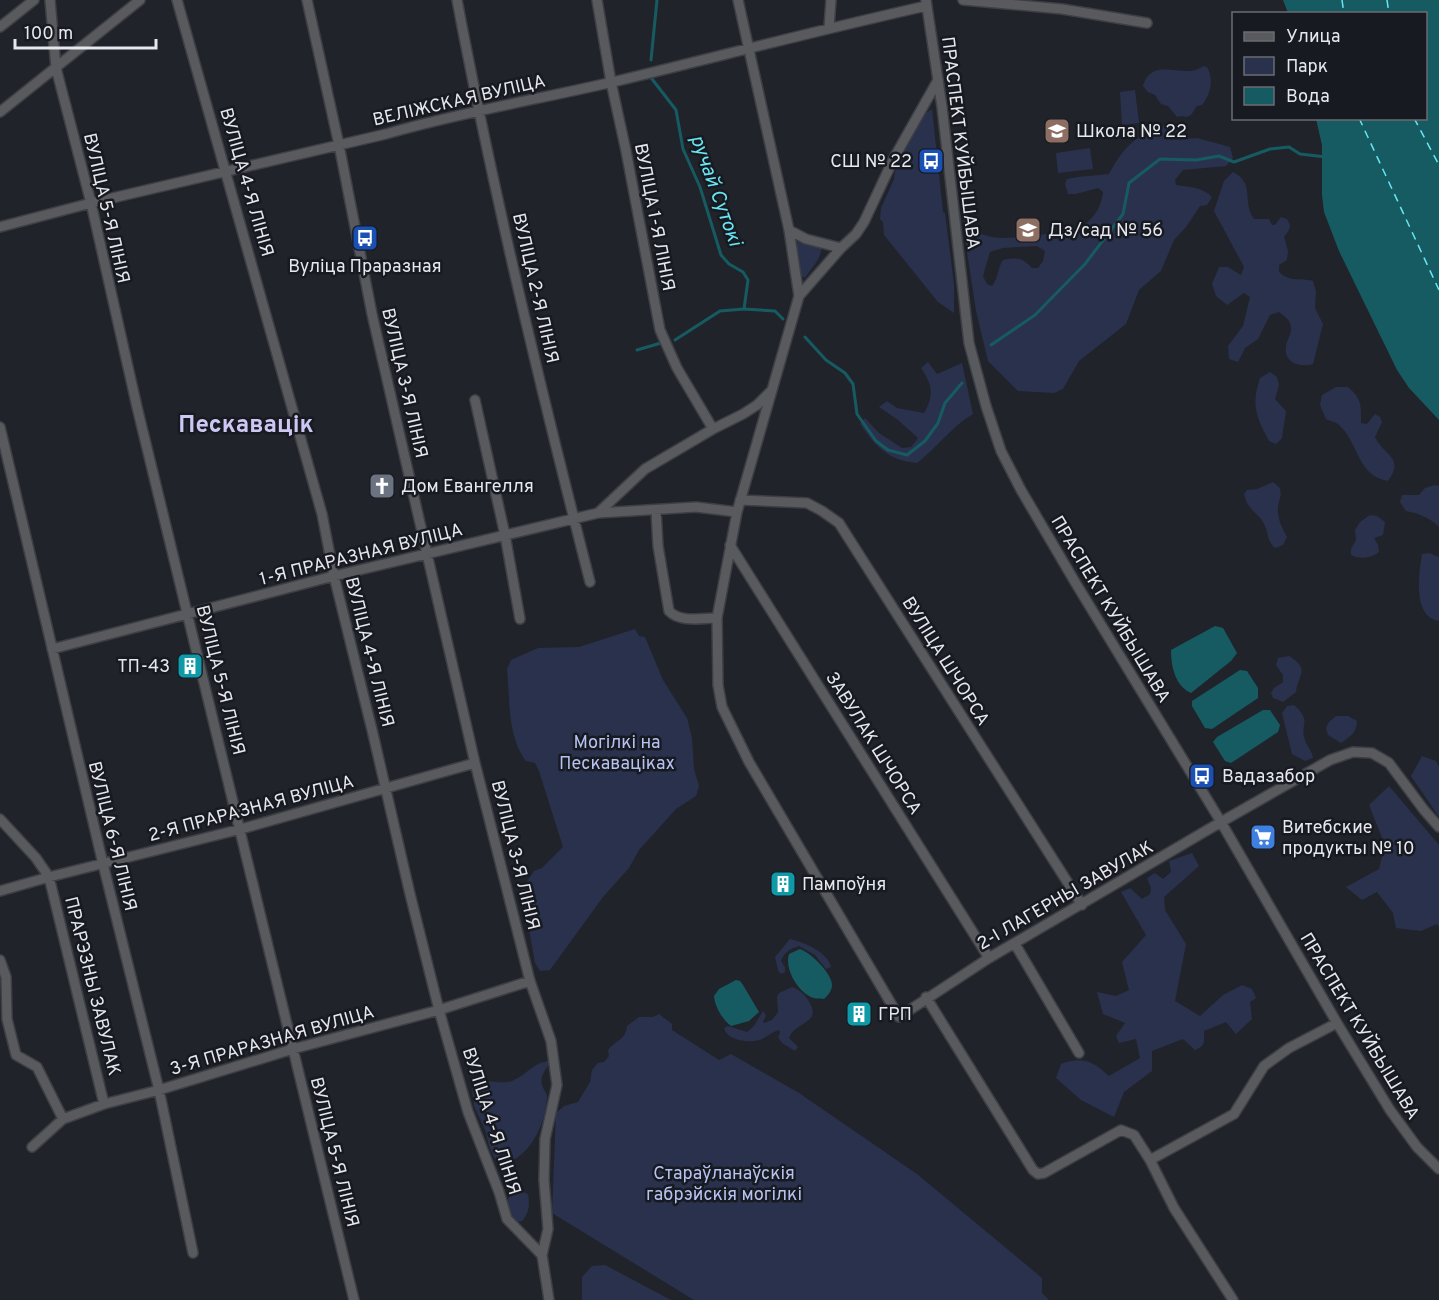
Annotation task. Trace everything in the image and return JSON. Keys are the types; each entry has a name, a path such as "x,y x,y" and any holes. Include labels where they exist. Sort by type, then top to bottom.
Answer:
{"street":[{"path":"0,27 34,0"},
{"name":"ВУЛІЦА 5-Я ЛІНІЯ","path":"50,0 57,68 354,1300"},
{"path":"0,112 140,0"},
{"name":"ВУЛІЦА 4-Я ЛІНІЯ","path":"177,0 322,514 334,576 410,894 468,1112 507,1219 542,1254"},
{"name":"ВУЛІЦА 3-Я ЛІНІЯ","path":"307,0 339,145 372,314 475,763 530,981 551,1041 557,1085 545,1139 544,1180 548,1229 542,1254"},
{"name":"ВУЛІЦА 2-Я ЛІНІЯ","path":"457,0 478,112 590,582"},
{"name":"ВУЛІЦА 1-Я ЛІНІЯ","path":"597,0 660,330 677,368 713,429"},
{"path":"738,0 789,230 799,296"},
{"path":"829,27 831,0"},
{"path":"963,0 1063,5 1147,23"},
{"name":"ВЕЛІЖСКАЯ ВУЛІЦА","path":"0,227 426,123 750,50 829,27 926,3"},
{"name":"ПРАСПЕКТ КУЙБЫШАВА","path":"926,3 938,80 969,343 993,430 1022,490 1069,572 1221,822 1337,1023 1390,1110 1417,1147 1439,1169"},
{"path":"656,510 658,546 669,611 681,618 717,618 740,500 799,296 856,234 872,207 894,158 938,80"},
{"path":"789,230 806,239 841,248"},
{"path":"598,513 645,470 713,429 750,410 771,391"},
{"path":"475,400 505,535 520,619"},
{"name":"ВУЛІЦА 6-Я ЛІНІЯ","path":"0,427 159,1090 193,1253"},
{"name":"ВУЛІЦА ШЧОРСА","path":"740,500 807,503 839,523 1082,905"},
{"name":"1-Я ПРАРАЗНАЯ ВУЛІЦА","path":"52,649 334,576 598,513 696,507 737,512"},
{"name":"ЗАВУЛАК ШЧОРСА","path":"730,545 988,958"},
{"name":"2-І ЛАГЕРНЫ ЗАВУЛАК","path":"717,618 718,685 722,707 749,762 899,1017 988,958 1330,760 1353,752 1372,753 1389,763 1439,827"},
{"name":"2-Я ПРАРАЗНАЯ ВУЛІЦА","path":"0,891 241,829 475,763"},
{"path":"0,819 36,858 50,877"},
{"name":"ПРАРЭЗНЫ ЗАВУЛАК","path":"50,877 104,1104"},
{"path":"1015,944 1079,1053"},
{"path":"0,960 6,977 7,1019 16,1055 37,1067 63,1119"},
{"name":"3-Я ПРАРАЗНАЯ ВУЛІЦА","path":"32,1147 63,1119 104,1104 439,1010 530,981"},
{"path":"926,997 1033,1170 1038,1174 1044,1173 1121,1130 1134,1135 1150,1160 1174,1208 1233,1300"},
{"path":"1150,1160 1234,1114 1264,1066 1289,1048 1337,1023"},
{"path":"542,1254 549,1300"}],"green space":[{"path":"1203,66 1207,67 1211,81 1208,96 1202,105 1197,106 1187,117 1177,117 1168,106 1161,104 1155,95 1143,86 1147,77 1154,71 1188,71"},
{"path":"1135,90 1139,123 1122,125 1120,92"},
{"path":"932,109 943,212 945,213 954,284 954,313 938,302 884,235 883,222 880,219 881,208 894,179 897,160 909,143 921,116"},
{"path":"1165,125 1177,130 1182,139 1197,138 1230,147 1233,158 1226,166 1183,170 1175,180 1176,185 1200,189 1212,197 1207,205 1200,206 1174,240 1161,271 1139,290 1126,324 1079,361 1063,389 1054,393 1018,391 988,361 976,311 963,225 967,210 973,213 975,232 996,237 1011,238 1048,234 1082,225 1089,221 1097,211 1103,192 1098,188 1068,194 1065,184 1067,179 1109,174 1131,143","holes":["1037,246 1045,251 1043,261 1038,268 1032,268 1019,259 1008,259 1003,260 992,286 987,284 983,276 990,252 1003,248"]},
{"path":"1090,148 1093,169 1058,173 1056,153"},
{"path":"1233,172 1244,182 1248,205 1254,219 1269,219 1272,225 1275,225 1281,217 1287,219 1290,225 1284,237 1288,251 1287,260 1279,265 1279,272 1291,279 1313,281 1316,291 1315,308 1323,324 1313,364 1298,365 1287,357 1286,346 1291,327 1288,320 1279,312 1270,315 1258,339 1245,348 1238,362 1229,359 1228,346 1243,326 1250,297 1244,293 1227,305 1216,296 1212,284 1219,267 1228,267 1241,275 1244,267 1214,211 1224,181"},
{"path":"799,239 821,245 818,259 805,278 799,274 796,247"},
{"path":"928,362 937,374 962,363 973,414 917,463 898,459 884,451 860,424 865,418 879,433 902,448 911,447 918,438 879,407 887,401 897,408 924,413 931,390 921,368"},
{"path":"1270,372 1277,377 1279,385 1275,399 1286,411 1282,438 1276,444 1269,441 1258,418 1255,403 1260,378"},
{"path":"1336,387 1348,387 1356,395 1361,407 1361,423 1367,424 1375,414 1380,417 1382,422 1375,437 1394,462 1393,473 1388,481 1378,478 1364,466 1346,433 1338,424 1326,419 1320,405 1322,395"},
{"path":"1273,482 1280,488 1278,515 1287,537 1283,545 1275,548 1269,540 1263,522 1248,505 1244,494 1247,490 1257,489"},
{"path":"1439,486 1439,527 1424,516 1406,511 1400,502 1402,495 1419,495 1425,488"},
{"path":"1370,515 1377,516 1385,522 1383,535 1374,538 1379,552 1365,558 1351,555 1351,549 1356,540 1355,530 1360,522"},
{"path":"1429,553 1439,557 1439,621 1430,618 1425,612 1419,593 1422,554"},
{"name":"Могілкі на Пескаваціках","path":"635,629 639,636 645,637 663,680 687,718 692,738 694,769 699,786 696,796 676,809 639,850 629,868 603,897 550,970 540,971 535,963 522,889 534,871 542,868 563,847 539,771 535,763 526,761 515,740 507,669 511,660 538,648 579,647"},
{"path":"1289,656 1300,665 1302,672 1296,692 1283,702 1273,698 1271,693 1283,682 1283,675 1276,665 1278,658"},
{"path":"1294,705 1303,715 1304,735 1313,758 1305,761 1292,754 1282,713 1287,706"},
{"path":"1336,716 1348,716 1357,721 1352,734 1341,743 1328,735 1326,728"},
{"path":"1422,756 1436,761 1439,767 1439,817 1411,776"},
{"path":"1389,786 1439,845 1439,927 1437,924 1421,931 1396,928 1393,913 1377,892 1362,900 1346,887 1379,869 1385,845 1369,805"},
{"path":"1192,853 1199,866 1164,897 1165,910 1186,944 1175,1001 1200,1016 1223,995 1242,985 1252,989 1256,998 1250,1002 1252,1019 1236,1034 1226,1022 1204,1031 1203,1045 1195,1050 1183,1039 1152,1051 1152,1071 1124,1092 1114,1117 1081,1100 1056,1078 1061,1064 1075,1060 1087,1061 1109,1076 1140,1058 1136,1039 1119,1043 1116,1036 1125,1023 1103,1014 1097,992 1116,996 1129,990 1122,962 1146,935 1121,892 1130,888 1142,899 1150,894 1151,888 1147,878 1155,873 1163,879 1171,872 1169,861"},
{"path":"790,939 809,945 821,953 831,967 826,969 815,955 799,946 784,955 781,961 785,972 781,974 775,957"},
{"path":"792,987 799,990 806,998 813,1014 807,1022 792,1032 789,1038 798,1047 795,1051 782,1043 778,1037 779,1030 762,1039 752,1041 734,1039 726,1032 724,1028 728,1026 747,1032 754,1026 763,1011 766,1016 764,1023 772,1020 778,1012 779,993"},
{"name":"Стараўланаўскія габрэйскія могілкі","path":"659,1014 672,1024 672,1030 719,1060 731,1054 799,1093 917,1174 1042,1278 1042,1293 1049,1300 694,1300 552,1213 556,1113 564,1106 578,1102 590,1082 592,1070 609,1056 608,1050 622,1037 627,1026 639,1017 653,1017"},
{"path":"548,1061 549,1064 542,1079 547,1096 546,1108 535,1138 529,1147 513,1160 503,1164 496,1161 474,1106 472,1088 487,1081 509,1082 537,1064"},
{"path":"516,1189 528,1194 529,1201 526,1215 522,1221 517,1222 509,1217 506,1203"},
{"path":"605,1265 671,1300 582,1300 582,1277 592,1266"}],"water":[{"path":"1283,0 1439,0 1439,420 1409,388 1397,370 1339,251 1324,212 1322,145 1316,120 1427,120 1427,12 1288,12"},
{"path":"1215,626 1223,628 1237,653 1231,661 1191,693 1181,686 1175,675 1171,650"},
{"path":"1240,670 1247,671 1258,688 1258,698 1212,729 1205,728 1192,706 1192,701"},
{"path":"1263,710 1270,710 1280,725 1278,732 1231,763 1225,761 1213,742 1217,737"},
{"path":"800,949 815,959 829,976 832,986 824,999 808,996 794,980 789,967 789,954"},
{"path":"736,980 743,985 759,1012 749,1021 731,1026 720,1012 714,996 719,989"}],"waterway":[{"name":"ручай Сутокі","path":"651,60 657,0"},
{"name":"ручай Сутокі","path":"652,79 676,110 683,149 700,187 721,255 729,264 743,272 748,280 744,309"},
{"path":"991,345 1035,315 1085,264 1123,214 1129,183 1160,159 1196,160 1219,156 1234,162 1270,149 1289,147 1300,154 1326,157"},
{"path":"675,340 720,311 744,309 775,311 783,319"},
{"path":"805,337 826,360 845,373 853,384 857,414 876,441 888,450 907,455 925,441 938,423 945,403 962,383"},
{"path":"637,350 661,343"}],"ferry route":[{"path":"1342,0 1344,12"},
{"path":"1387,0 1389,12"},
{"path":"1360,120 1439,290"},
{"path":"1415,120 1439,165"}],"place":[{"name":"Школа № 22","path":"1057,131"},
{"name":"СШ № 22","path":"931,161"},
{"name":"Дз/сад № 56","path":"1028,230"},
{"name":"Вуліца Праразная","path":"365,238"},
{"name":"Дом Евангелля","path":"382,486"},
{"name":"ТП-43","path":"190,666"},
{"name":"Вадазабор","path":"1202,776"},
{"name":"Витебские продукты № 10","path":"1263,837"},
{"name":"Пампоўня","path":"783,884"},
{"name":"ГРП","path":"859,1014"}],"district":[{"name":"Пескавацік","path":"246,424"}]}
